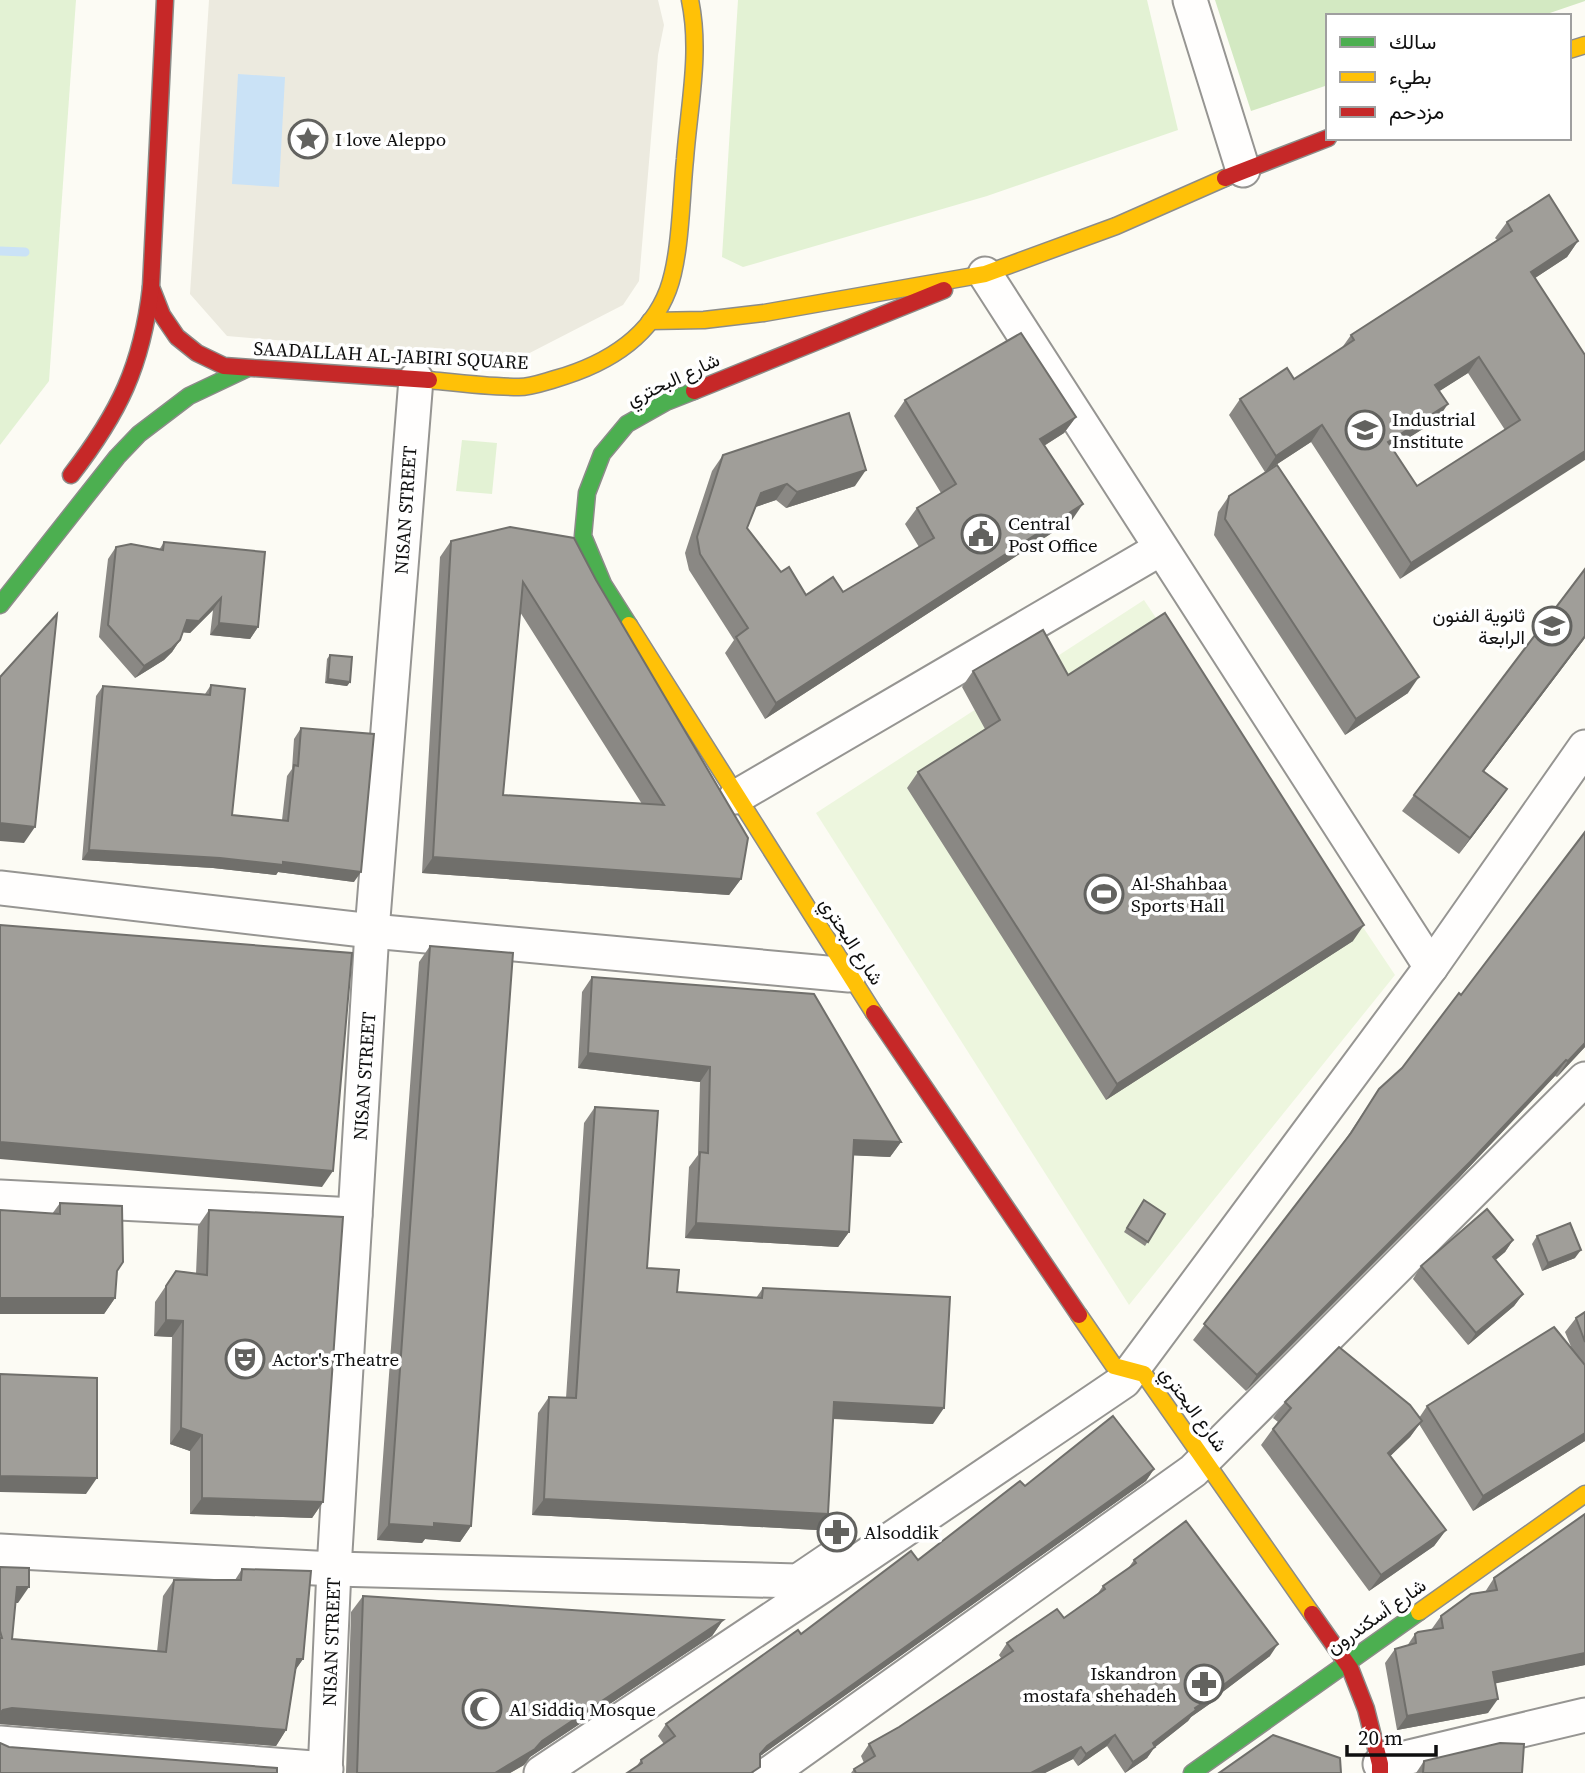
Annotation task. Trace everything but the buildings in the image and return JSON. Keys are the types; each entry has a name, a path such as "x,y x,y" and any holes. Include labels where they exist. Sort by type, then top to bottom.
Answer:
{"main road":[{"name":"SAADALLAH AL-JABIRI SQUARE","path":"164,0 151,287 158,309 169,328 184,345 203,358 224,366 246,369 522,387 562,379 598,365 626,348 650,321 667,293 675,260 694,57 693,9 690,0"},
{"path":"650,321 704,320 764,313 985,274 1116,226 1243,170 1326,139"},
{"name":"شارع البحتري","path":"985,274 666,402 627,424 602,454 587,493 583,536 603,584 849,975 1123,1368 1144,1374 1347,1663 1366,1709 1380,1769"},
{"path":"64,485 106,428 122,399 144,337 151,287"},
{"path":"0,605 117,457 139,434 189,396 246,369"},
{"name":"شارع أسكندرون","path":"1192,1773 1585,1494"}],"street":[{"path":"1190,0 1243,170"},
{"path":"985,274 1431,967"},
{"name":"NISAN STREET","path":"326,1771 334,1569 372,931 416,379"},
{"path":"736,797 1160,548"},
{"path":"0,1551 334,1569 799,1581 1065,1397 1123,1368 1431,967 1585,747"},
{"path":"0,888 372,931 849,975"},
{"path":"769,1773 1193,1471 1585,1079"},
{"path":"0,1197 355,1216"},
{"path":"541,1773 1124,1381 1123,1368"},
{"path":"1380,1769 1585,1714"},
{"path":"0,1743 326,1771"}],"green space":[{"path":"0,0 76,0 49,381 0,445"},
{"path":"738,0 1147,0 1178,130 987,196 743,267 722,257"},
{"path":"1215,0 1585,0 1547,14 1326,14 1326,86 1251,111"},
{"path":"462,440 497,443 492,494 456,491"},
{"name":"Al-Shahbaa Sports Hall","path":"1144,600 1395,975 1129,1305 816,813"}],"shaded area":[{"path":"209,0 658,0 664,25 658,55 639,281 623,305 516,360 227,336 190,294"}],"water":[{"path":"238,74 285,77 279,187 232,184"}],"waterway":[{"path":"0,251 25,252"}],"traffic: fast":[{"path":"0,605 117,457 139,434 189,396 246,369"},
{"path":"629,625 603,584 583,536 587,493 602,454 627,424 666,402 694,391"},
{"path":"1192,1773 1419,1612"}],"traffic: slow":[{"path":"429,380 524,387 573,373 623,348 637,336 660,308 672,276 678,243 694,59 690,0"},
{"path":"1571,49 1585,45"},
{"path":"650,321 704,320 764,313 985,274 1116,226 1225,178"},
{"path":"629,625 874,1013"},
{"path":"1079,1315 1114,1366 1144,1374 1312,1614"},
{"path":"1419,1612 1585,1494"}],"traffic: jam":[{"path":"165,0 151,287 162,315 177,337 197,353 224,366 429,380"},
{"path":"1225,178 1326,139"},
{"path":"71,475 102,431 126,387 141,341 151,287"},
{"path":"694,391 944,290"},
{"path":"874,1013 1079,1315"},
{"path":"1312,1614 1350,1668 1366,1709 1380,1773"}],"place":[{"name":"I love Aleppo","path":"308,139"},
{"name":"Industrial Institute","path":"1365,430"},
{"name":"Central Post Office","path":"981,534"},
{"name":"ثانوية الفنون الرابعة","path":"1552,626"},
{"name":"Al-Shahbaa Sports Hall","path":"1104,894"},
{"name":"Actor's Theatre","path":"245,1359"},
{"name":"Alsoddik","path":"837,1532"},
{"name":"Iskandron mostafa shehadeh","path":"1204,1684"},
{"name":"Al Siddiq Mosque","path":"482,1709"}]}
